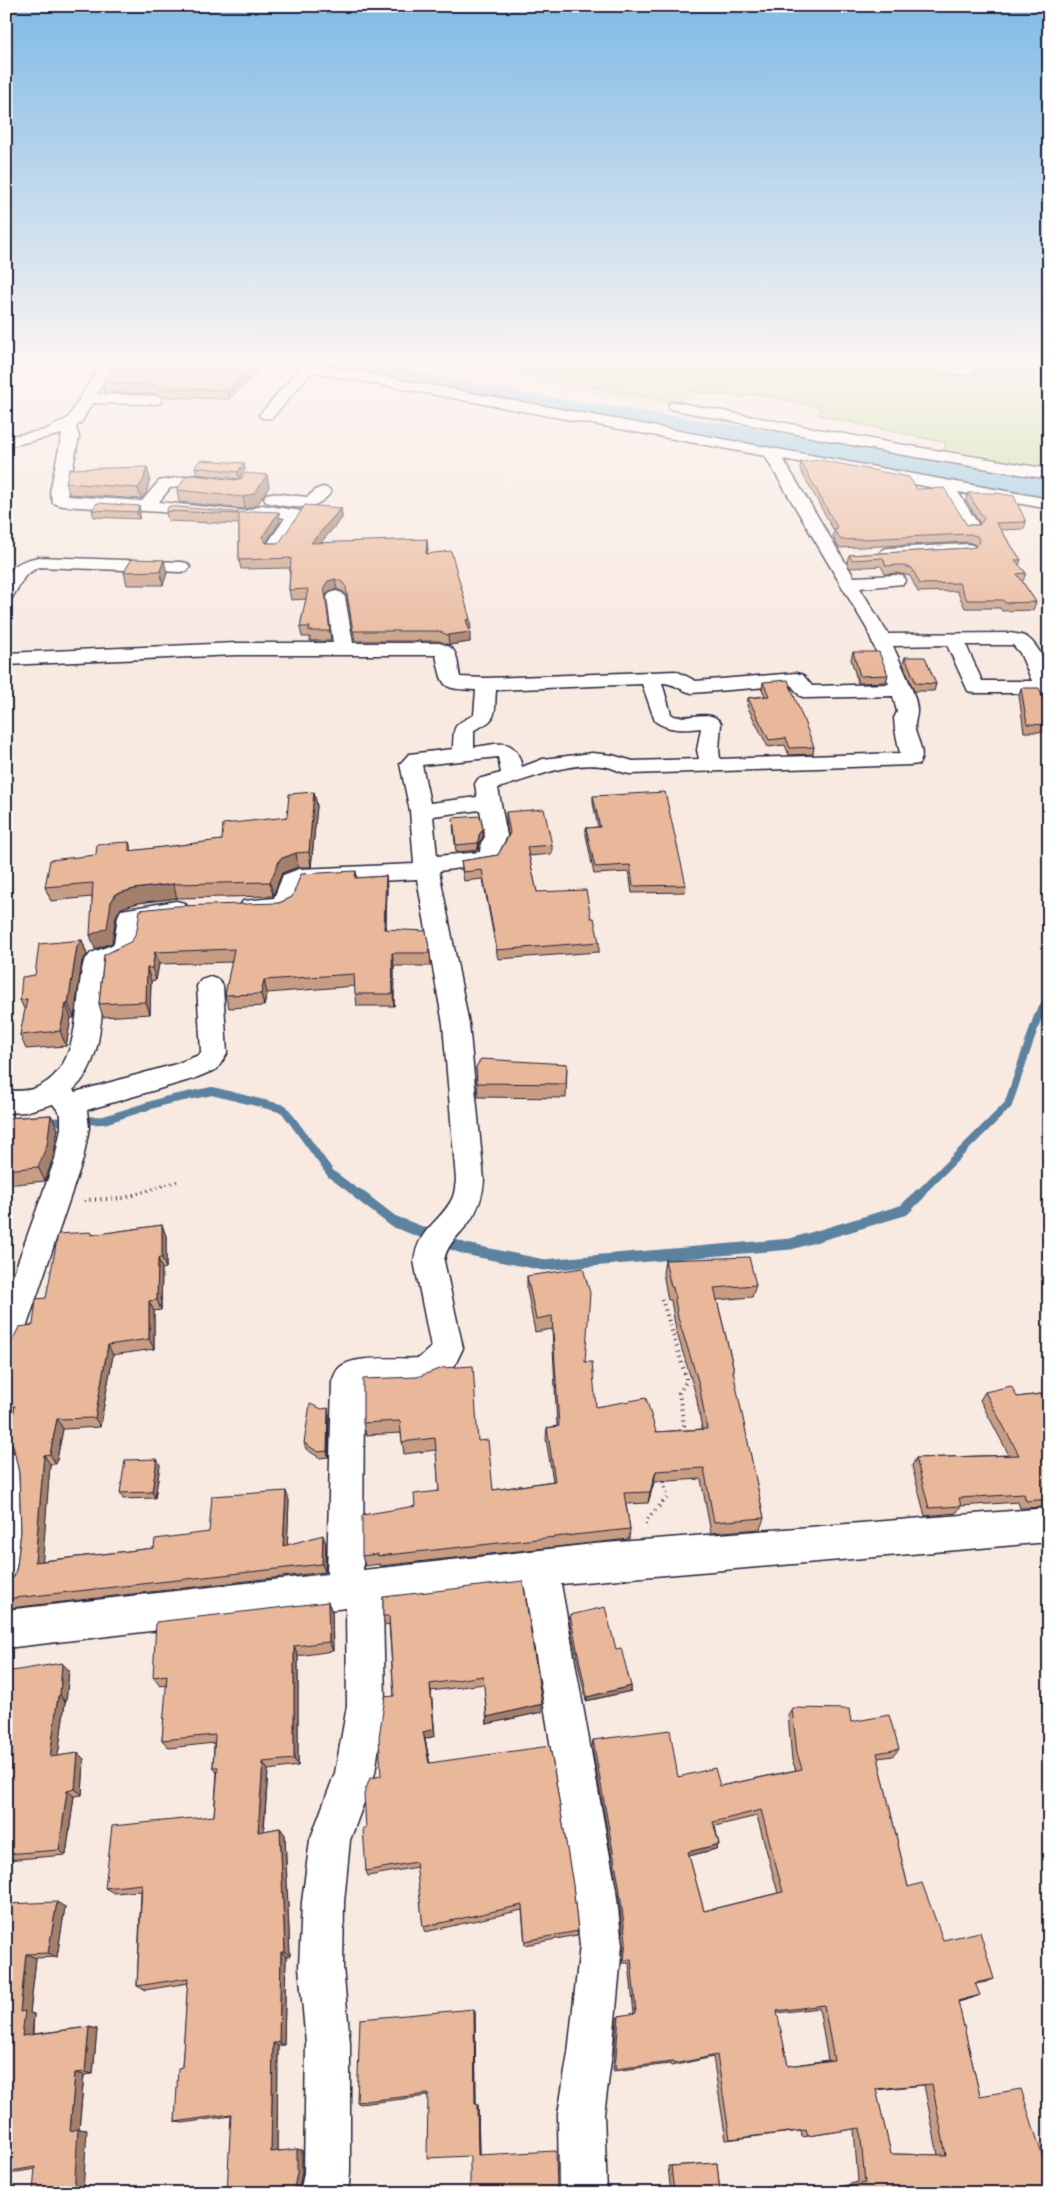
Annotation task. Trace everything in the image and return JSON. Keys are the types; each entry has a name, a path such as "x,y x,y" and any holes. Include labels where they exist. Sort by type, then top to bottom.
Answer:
{"street":[{"path":"64,466 58,492 60,499 68,502 147,506 249,516 262,510 300,509"},
{"path":"233,908 281,906 285,904 291,880 299,877 427,868 489,858 491,856 491,845 498,838 486,783 530,772 543,765 592,759 612,761 630,768 911,759 912,756 905,730 904,718 907,712 876,629 778,466"},
{"path":"840,466 1049,504"},
{"path":"1002,466 1049,474"},
{"path":"147,506 165,484 196,480 237,485"},
{"path":"946,485 971,527"},
{"path":"274,547 300,509 323,492"},
{"path":"258,496 300,509"},
{"path":"872,555 967,549"},
{"path":"832,556 854,555"},
{"path":"6,594 22,567 38,562 181,567"},
{"path":"849,582 897,580"},
{"path":"336,598 344,650"},
{"path":"880,640 954,639"},
{"path":"6,659 236,649 443,649 451,680 455,683 486,684 650,676 679,677 692,687 796,679 806,692 900,690"},
{"path":"650,676 662,717 666,720 684,722 708,721 711,723 708,750 710,765"},
{"path":"463,754 464,727 482,719 484,716 486,684"},
{"path":"324,2193 327,2173 328,2043 321,1967 323,1902 330,1840 355,1773 366,1706 355,1589 348,1382 352,1376 356,1375 424,1373 439,1364 444,1357 447,1348 445,1332 429,1261 441,1233 462,1209 468,1196 470,1180 456,1024 427,868 421,811 412,762 417,759 506,751 514,775"},
{"path":"421,811 489,802"},
{"path":"6,1340 69,1159 73,1071 84,1046 96,961 102,957 120,954 126,948 130,916 156,911 196,909"},
{"path":"70,1109 90,1098 183,1072 208,1062 214,1054 210,986"},
{"path":"6,1102 23,1103 44,1097 70,1109"},
{"path":"6,1466 8,1505 6,1572"},
{"path":"6,1629 540,1568 652,1557 1049,1525"},
{"path":"540,1568 595,1890 601,1945 590,2054 581,2114 583,2193"}],"path":[{"path":"54,1201 125,1198 178,1182"},
{"path":"662,1299 675,1337 686,1382 679,1393 684,1425 682,1432 673,1434"},
{"path":"652,1557 646,1519 660,1508 667,1498 662,1471"}],"green space":[{"path":"1013,466 1049,466 1049,472"}],"building":[{"path":"196,466 242,466 238,472 195,467"},
{"path":"803,466 849,466 909,477 917,489 944,488 967,525 979,525 984,519 968,493 997,493 1014,496 1026,522 996,523 1021,560 1015,560 1026,573 1017,574 1036,602 1005,603 1003,600 967,600 959,583 920,584 912,568 899,565 886,566 883,558 852,560 849,555 969,548 975,547 980,542 977,536 969,534 841,540 834,530 838,529"},
{"path":"147,467 143,481 138,488 66,483 69,469"},
{"path":"245,473 267,475 255,493 243,497 177,490 186,476 193,475 235,480 242,478"},
{"path":"97,503 139,506 137,512 92,510"},
{"path":"305,505 341,508 311,543 427,539 426,554 451,551 470,619 466,620 470,632 448,635 438,631 353,631 346,587 342,582 335,579 328,581 324,587 330,631 309,631 310,627 300,627 308,589 289,590 291,558 239,560 239,514 166,511 169,506 245,513 254,511 279,512 262,537 266,543 279,543"},
{"path":"132,559 164,560 160,571 124,572"},
{"path":"853,652 879,652 888,675 860,676"},
{"path":"905,657 925,657 936,684 916,683"},
{"path":"788,680 814,747 790,748 786,738 769,740 748,698 769,696 763,682"},
{"path":"1021,688 1039,688 1049,710 1049,725 1027,724"},
{"path":"314,792 309,852 296,853 280,859 270,882 173,884 134,889 116,894 111,902 107,928 90,935 93,883 45,887 50,860 96,855 97,844 129,842 129,851 222,840 223,824 287,817 289,794"},
{"path":"665,792 686,885 633,886 630,865 595,867 586,828 600,827 593,796"},
{"path":"544,809 552,845 527,847 537,892 586,890 591,918 594,918 599,942 497,950 482,870 463,872 461,861 498,855 510,833 506,812"},
{"path":"480,816 483,829 479,835 478,843 456,845 453,818"},
{"path":"356,871 355,878 386,876 384,929 426,931 430,953 392,953 393,994 355,994 354,974 264,980 261,994 225,995 234,949 155,952 152,968 147,968 146,1002 99,1004 104,955 132,941 137,930 140,910 176,906 279,903 292,897 301,874"},
{"path":"82,940 77,946 68,1004 66,1004 60,1031 20,1035 27,999 20,1000 22,977 35,975 39,944"},
{"path":"481,1059 567,1064 566,1084 477,1083 476,1067"},
{"path":"51,1115 47,1145 38,1167 6,1170 6,1118"},
{"path":"162,1225 162,1258 158,1258 157,1300 149,1301 149,1339 108,1345 95,1418 57,1419 50,1454 44,1455 35,1562 154,1548 155,1539 209,1532 212,1496 286,1491 283,1546 323,1535 322,1564 6,1599 6,1581 14,1577 21,1531 19,1473 13,1445 8,1442 15,1406 6,1407 6,1343 12,1341 19,1327 33,1325 36,1299 46,1298 58,1234 91,1232 91,1235"},
{"path":"749,1257 756,1285 714,1288 734,1370 764,1518 714,1522 704,1468 656,1471 650,1492 624,1493 630,1529 378,1556 378,1554 362,1556 362,1515 415,1506 414,1494 439,1491 435,1438 402,1442 400,1421 363,1423 363,1379 417,1377 442,1368 473,1366 478,1441 488,1440 493,1490 555,1481 547,1428 559,1426 552,1316 536,1319 527,1276 583,1268 590,1293 585,1362 592,1362 596,1407 646,1398 656,1432 707,1429 699,1384 678,1318 673,1287 671,1287 665,1260"},
{"path":"1011,1386 1017,1397 1049,1393 1049,1499 1026,1501 1024,1494 959,1498 961,1506 929,1508 916,1458 1019,1455 985,1392"},
{"path":"310,1404 322,1409 328,1408 327,1451 318,1452 304,1443"},
{"path":"157,1459 152,1492 120,1493 125,1460"},
{"path":"523,1581 542,1704 487,1717 483,1676 430,1684 434,1729 423,1732 429,1763 550,1746 573,1885 578,1931 525,1941 522,1905 423,1927 416,1862 366,1871 363,1828 366,1828 364,1794 370,1778 381,1776 379,1737 385,1697 394,1696 389,1616 383,1616 383,1597"},
{"path":"328,1602 329,1642 294,1646 294,1759 263,1762 258,1832 280,1828 285,1952 281,1952 279,2043 273,2043 271,2152 297,2149 297,2173 293,2193 227,2193 231,2114 175,2122 178,2068 182,2067 188,1978 137,1986 142,1884 105,1888 112,1826 214,1816 218,1767 213,1767 215,1735 162,1740 167,1675 153,1677 156,1622"},
{"path":"605,1607 616,1649 621,1648 631,1686 587,1697 570,1615"},
{"path":"62,1663 60,1695 58,1696 50,1757 78,1753 75,1789 67,1791 59,1850 6,1854 6,1718 8,1704 6,1704 6,1672"},
{"path":"792,1708 849,1709 851,1722 889,1715 899,1749 877,1753 908,1887 922,1883 943,1940 980,1932 994,1979 975,1983 980,1995 958,2001 980,2096 1021,2089 1049,2176 1049,2193 824,2193 865,2183 860,2128 808,2136 806,2130 730,2139 717,2055 674,2064 673,2062 615,2069 619,2016 636,2013 631,1959 624,1960 626,1941 619,1885 593,1740 670,1730 678,1777 715,1768 720,1786 802,1769 797,1753","holes":["761,1810 783,1892 704,1911 688,1852 719,1844 713,1822","824,2005 834,2060 788,2066 777,2011","932,2084 946,2155 891,2154 876,2089"]},
{"path":"57,1902 48,1953 26,1954 20,2012 25,2011 22,2036 89,2027 85,2072 75,2073 70,2131 78,2129 74,2193 33,2193 35,2167 6,2172 6,1912 8,1904"},
{"path":"474,2009 475,2104 477,2104 478,2155 556,2151 557,2193 470,2193 470,2156 427,2158 428,2094 357,2102 360,2019"},
{"path":"717,2163 720,2193 674,2193 671,2166"}],"waterway":[{"path":"910,466 1049,491"},
{"path":"918,1195 1008,1105 1037,1019 1049,997"},
{"path":"44,1122 104,1120 164,1101 212,1091 284,1109 331,1174 359,1195"},
{"path":"358,1194 393,1221 465,1249 544,1265 791,1244 904,1210 920,1194"}]}
